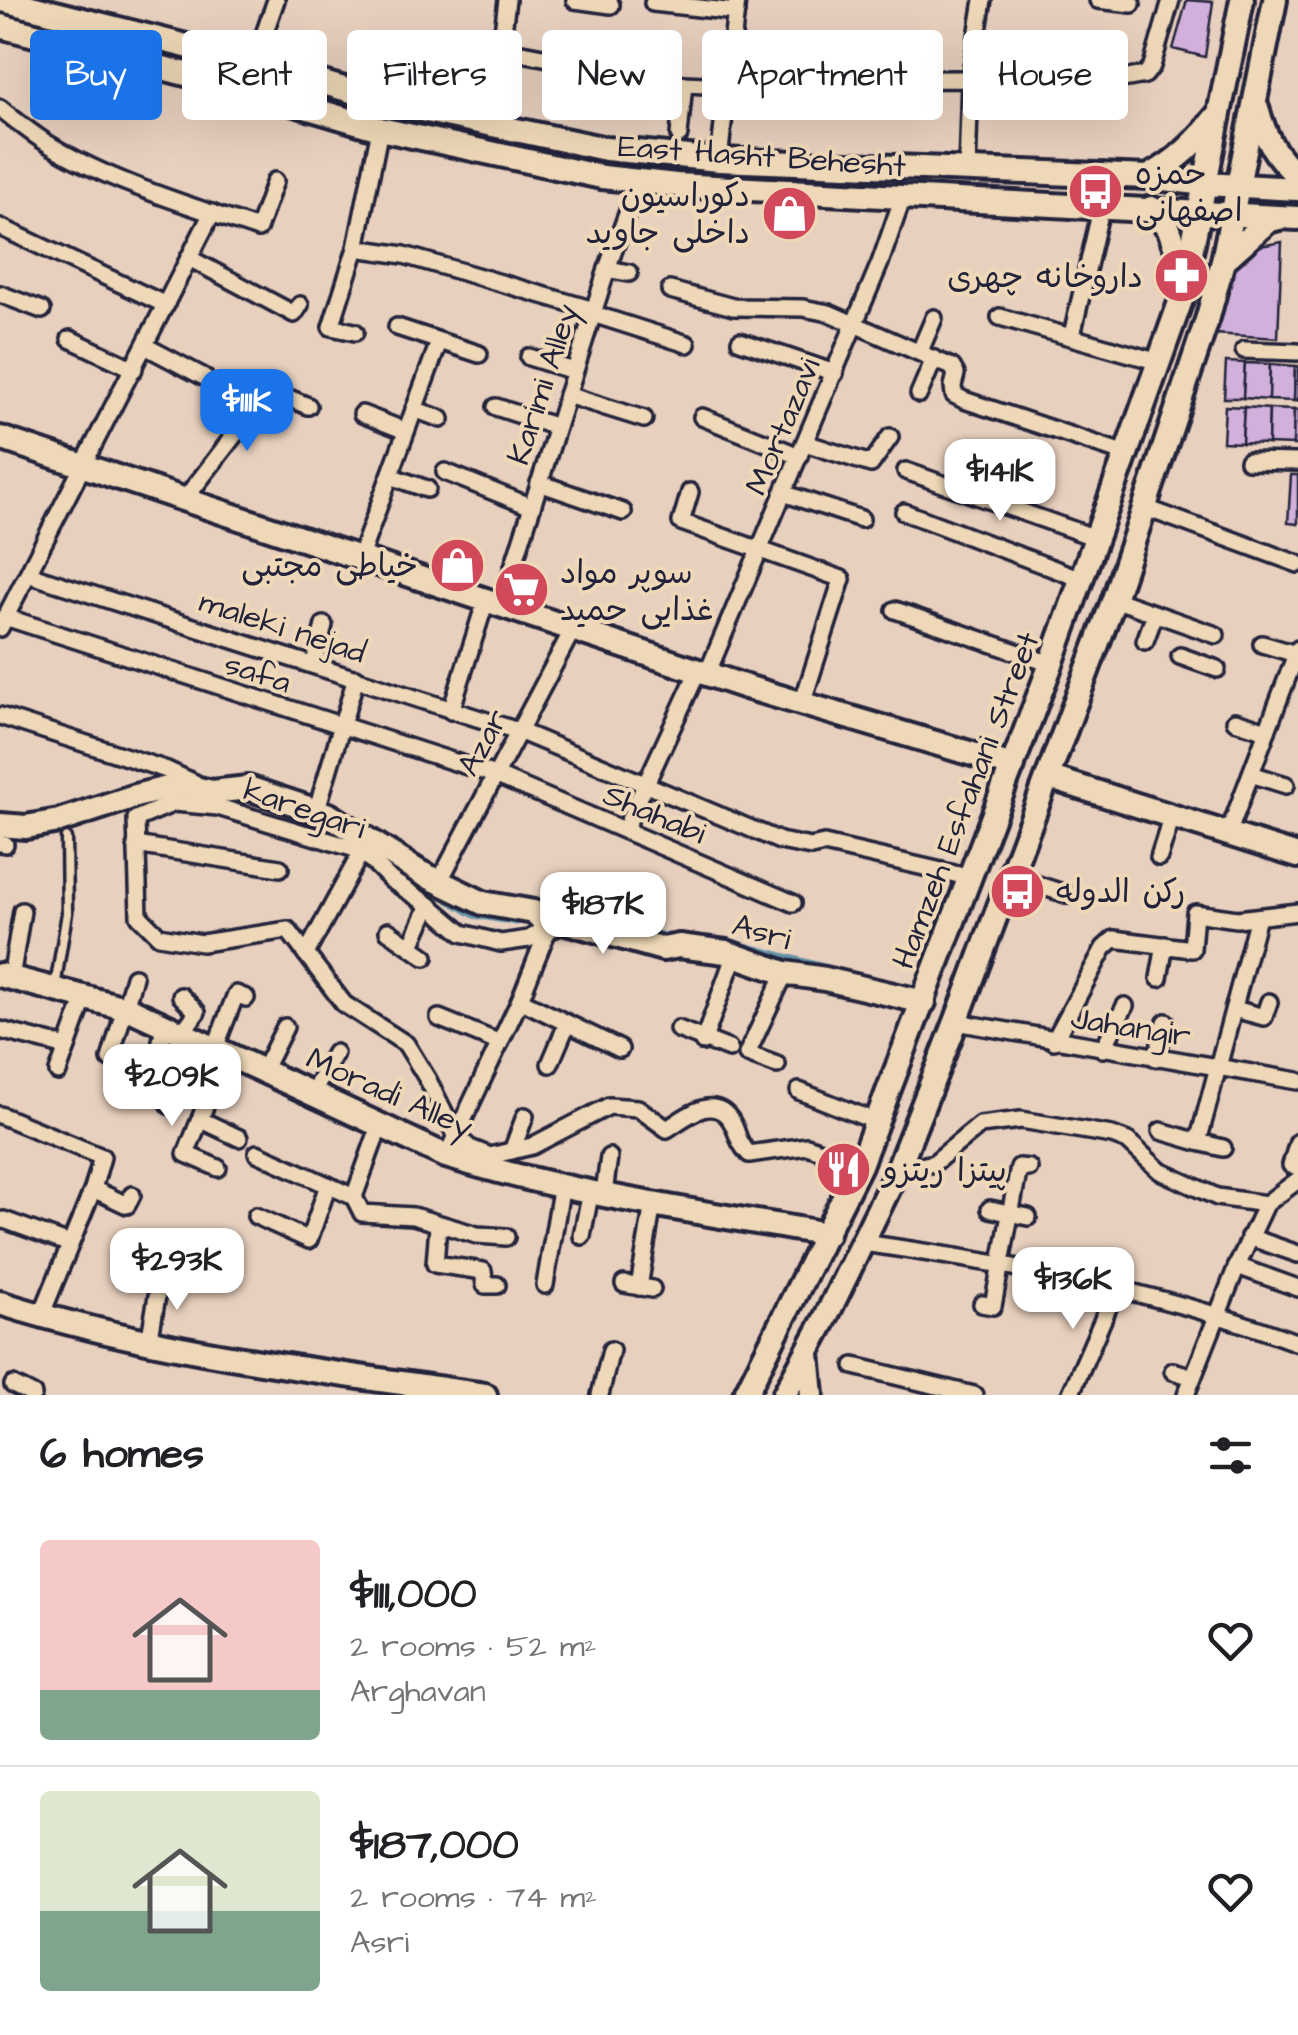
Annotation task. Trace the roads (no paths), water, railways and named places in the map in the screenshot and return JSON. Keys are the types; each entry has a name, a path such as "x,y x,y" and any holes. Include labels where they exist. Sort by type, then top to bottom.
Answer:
{"main road":[{"name":"East Hasht Behesht","path":"3,0 182,46"},
{"name":"Hamzeh Esfahani Street","path":"749,1386 860,1165 1052,664 1186,280 1242,0"},
{"name":"Hamzeh Esfahani Street","path":"784,1395 896,1171 956,1022 1114,599 1223,261 1275,0"},
{"name":"East Hasht Behesht","path":"0,26 244,89 380,130 602,177 1290,217"},
{"path":"1230,64 1262,66"},
{"name":"East Hasht Behesht","path":"327,85 403,106 606,149 719,160 1148,177 1298,189"},
{"path":"1256,102 1265,138 1298,176"},
{"path":"1148,177 1174,163 1193,146 1220,111"},
{"path":"1151,208 1172,234 1186,280"},
{"path":"1223,261 1268,221 1290,217"},
{"path":"1175,318 1194,316 1204,328"},
{"path":"0,438 703,673 1013,766"},
{"path":"1048,777 1298,856"},
{"name":"Asri","path":"3,834 180,786 212,792 248,788 328,815 439,882 483,903 534,912 550,926 564,921 663,949 679,946 735,954 785,973 825,978 924,1002"},
{"path":"958,911 962,924 973,931 992,924"},
{"path":"942,954 950,950 966,954 973,976"},
{"name":"Moradi Alley","path":"5,976 126,1008 380,1125 562,1184 827,1234"},
{"path":"0,1303 183,1351 372,1387 485,1395"},
{"path":"786,1314 820,1328"},
{"path":"808,1352 812,1395"},
{"path":"727,1395 749,1386"}],"street":[{"path":"266,30 276,0"},
{"path":"503,30 507,0"},
{"path":"575,0 611,5"},
{"path":"978,30 983,0"},
{"path":"1098,0 1132,4"},
{"path":"1128,80 1145,75 1155,58 1170,0"},
{"path":"653,3 736,6"},
{"path":"522,53 684,84 702,84"},
{"path":"678,135 684,84"},
{"path":"0,108 52,147 156,193 258,230 276,180"},
{"path":"491,126 492,120"},
{"path":"719,160 724,120"},
{"path":"967,172 969,120"},
{"path":"355,332 331,327 356,248 380,130"},
{"name":"Karimi Alley","path":"450,711 532,506 638,180"},
{"name":"Mortazavi","path":"625,829 759,551 903,197"},
{"path":"1072,336 1102,205"},
{"path":"3,623 212,214"},
{"path":"0,227 166,305"},
{"path":"356,248 404,255 686,344"},
{"path":"190,258 294,314 300,305"},
{"path":"607,269 629,273"},
{"path":"670,290 733,307 803,308 829,314 952,367 956,374 954,395 1126,454"},
{"path":"0,294 42,310"},
{"path":"1000,317 1158,362"},
{"path":"920,394 934,318"},
{"path":"397,327 479,354"},
{"path":"70,339 134,370"},
{"path":"740,340 834,373"},
{"path":"360,557 439,342"},
{"path":"146,346 204,377"},
{"path":"1244,350 1298,352"},
{"path":"528,357 574,371"},
{"path":"224,386 257,404"},
{"path":"185,499 270,390 308,406"},
{"path":"567,394 644,420"},
{"path":"496,407 556,427"},
{"path":"414,409 440,419"},
{"path":"362,414 406,431"},
{"path":"702,417 802,449 870,464 890,437"},
{"path":"1248,460 1298,462"},
{"path":"906,471 1096,538"},
{"path":"445,472 532,506"},
{"path":"390,476 427,489"},
{"path":"539,483 623,512"},
{"path":"690,492 680,522 842,579 802,704"},
{"path":"783,493 861,519"},
{"path":"1146,508 1298,564"},
{"path":"904,512 1081,579"},
{"name":"maleki nejad","path":"28,574 520,732 780,841 824,844 972,878"},
{"path":"0,589 16,597"},
{"path":"1114,599 1211,633 1187,659 1217,669"},
{"path":"895,610 1052,664"},
{"path":"1144,640 1155,614"},
{"name":"safa","path":"3,623 494,775"},
{"path":"314,664 324,625"},
{"name":"Azar","path":"439,882 573,629"},
{"path":"1228,834 1267,731 1292,685 1297,651 1262,644"},
{"path":"316,812 356,678"},
{"path":"0,716 168,770 212,792"},
{"path":"1235,721 1267,731"},
{"path":"1251,774 1286,785"},
{"name":"Shahabi","path":"494,775 793,903"},
{"name":"karegari","path":"136,845 136,818 174,803 218,807 362,852 391,880 462,933 502,943 530,938 550,926"},
{"path":"1159,857 1172,816"},
{"path":"280,868 136,845 140,916 159,936 202,943 288,930 344,1004 406,1044 451,1146"},
{"path":"306,954 362,852"},
{"path":"1010,876 1069,894"},
{"path":"411,946 429,905"},
{"path":"1054,1040 1104,948 1114,939 1192,948 1196,912 1238,918 1298,912"},
{"path":"1198,1142 1258,917"},
{"path":"0,923 21,918 5,976"},
{"path":"451,1146 520,1000 550,926"},
{"path":"388,931 425,957"},
{"path":"1160,978 1164,945"},
{"path":"704,1042 735,954"},
{"path":"776,1065 747,1054 785,973"},
{"path":"110,1059 134,977"},
{"path":"218,1168 190,1164 186,1154 201,1120 236,994 246,998"},
{"path":"58,1072 85,996"},
{"path":"169,1106 179,1081 156,1072 173,1029 197,1012 181,996"},
{"path":"520,1000 620,1050"},
{"path":"1234,1009 1264,1016 1269,1002"},
{"path":"1102,1049 1124,1006"},
{"path":"440,1018 500,1043"},
{"name":"Jahangir","path":"956,1022 1298,1081"},
{"path":"1156,1058 1166,1022"},
{"path":"550,1064 567,1024"},
{"path":"263,1070 286,1027"},
{"path":"0,1030 67,1048"},
{"path":"678,1030 729,1050"},
{"path":"312,1094 335,1053"},
{"path":"799,1091 877,1122"},
{"path":"451,1146 490,1156 532,1146 609,1106 638,1108 666,1129 702,1107 718,1109 732,1121 736,1141 749,1154 807,1146 860,1165"},
{"path":"12,1115 102,1157 93,1190 41,1316"},
{"path":"512,1151 525,1116"},
{"path":"201,1120 239,1138"},
{"path":"896,1171 934,1163 980,1125 1020,1120 1112,1135 1139,1149 1160,1171 1218,1197 1266,1204"},
{"path":"354,1197 380,1125"},
{"path":"1161,1131 1223,1148"},
{"path":"1298,1142 1291,1164 1298,1167"},
{"path":"257,1153 354,1197 362,1213 413,1216 438,1226 506,1237"},
{"path":"582,1236 609,1157"},
{"path":"982,1304 993,1306 1019,1168 1030,1168"},
{"path":"1186,1395 1266,1204 1298,1180"},
{"path":"545,1285 562,1184"},
{"path":"256,1216 309,1240 328,1185"},
{"path":"93,1190 127,1206 132,1195"},
{"path":"638,1287 654,1203"},
{"path":"990,1209 1028,1217"},
{"path":"4,1220 70,1244"},
{"path":"438,1226 435,1264 483,1271 485,1284 497,1285"},
{"path":"1249,1237 1298,1254"},
{"path":"862,1243 1002,1263 1116,1287 1217,1314 1298,1343"},
{"path":"149,1343 164,1255 176,1257"},
{"path":"1237,1266 1298,1288"},
{"path":"1070,1395 1116,1287"},
{"path":"600,1395 612,1350"},
{"path":"854,1366 974,1395"},
{"path":"1173,1370 1193,1377"},
{"path":"13,1385 33,1395"}],"lane":[{"path":"54,988 67,912 66,838"}],"waterway":[{"path":"223,801 346,837"},
{"path":"427,888 474,916 517,923"},
{"path":"587,916 677,936"},
{"path":"693,937 733,942 862,976"}],"place":[{"name":"حمزه اصفهانی","path":"1096,191"},
{"name":"دکوراسیون داخلی جاوید","path":"789,213"},
{"name":"داروخانه چهری","path":"1182,276"},
{"name":"خیاطی مجتبی","path":"457,565"},
{"name":"سوپر مواد غذایی حمید","path":"521,590"},
{"name":"رکن الدوله","path":"1017,891"},
{"name":"پیتزا ریتزو","path":"844,1170"}]}
